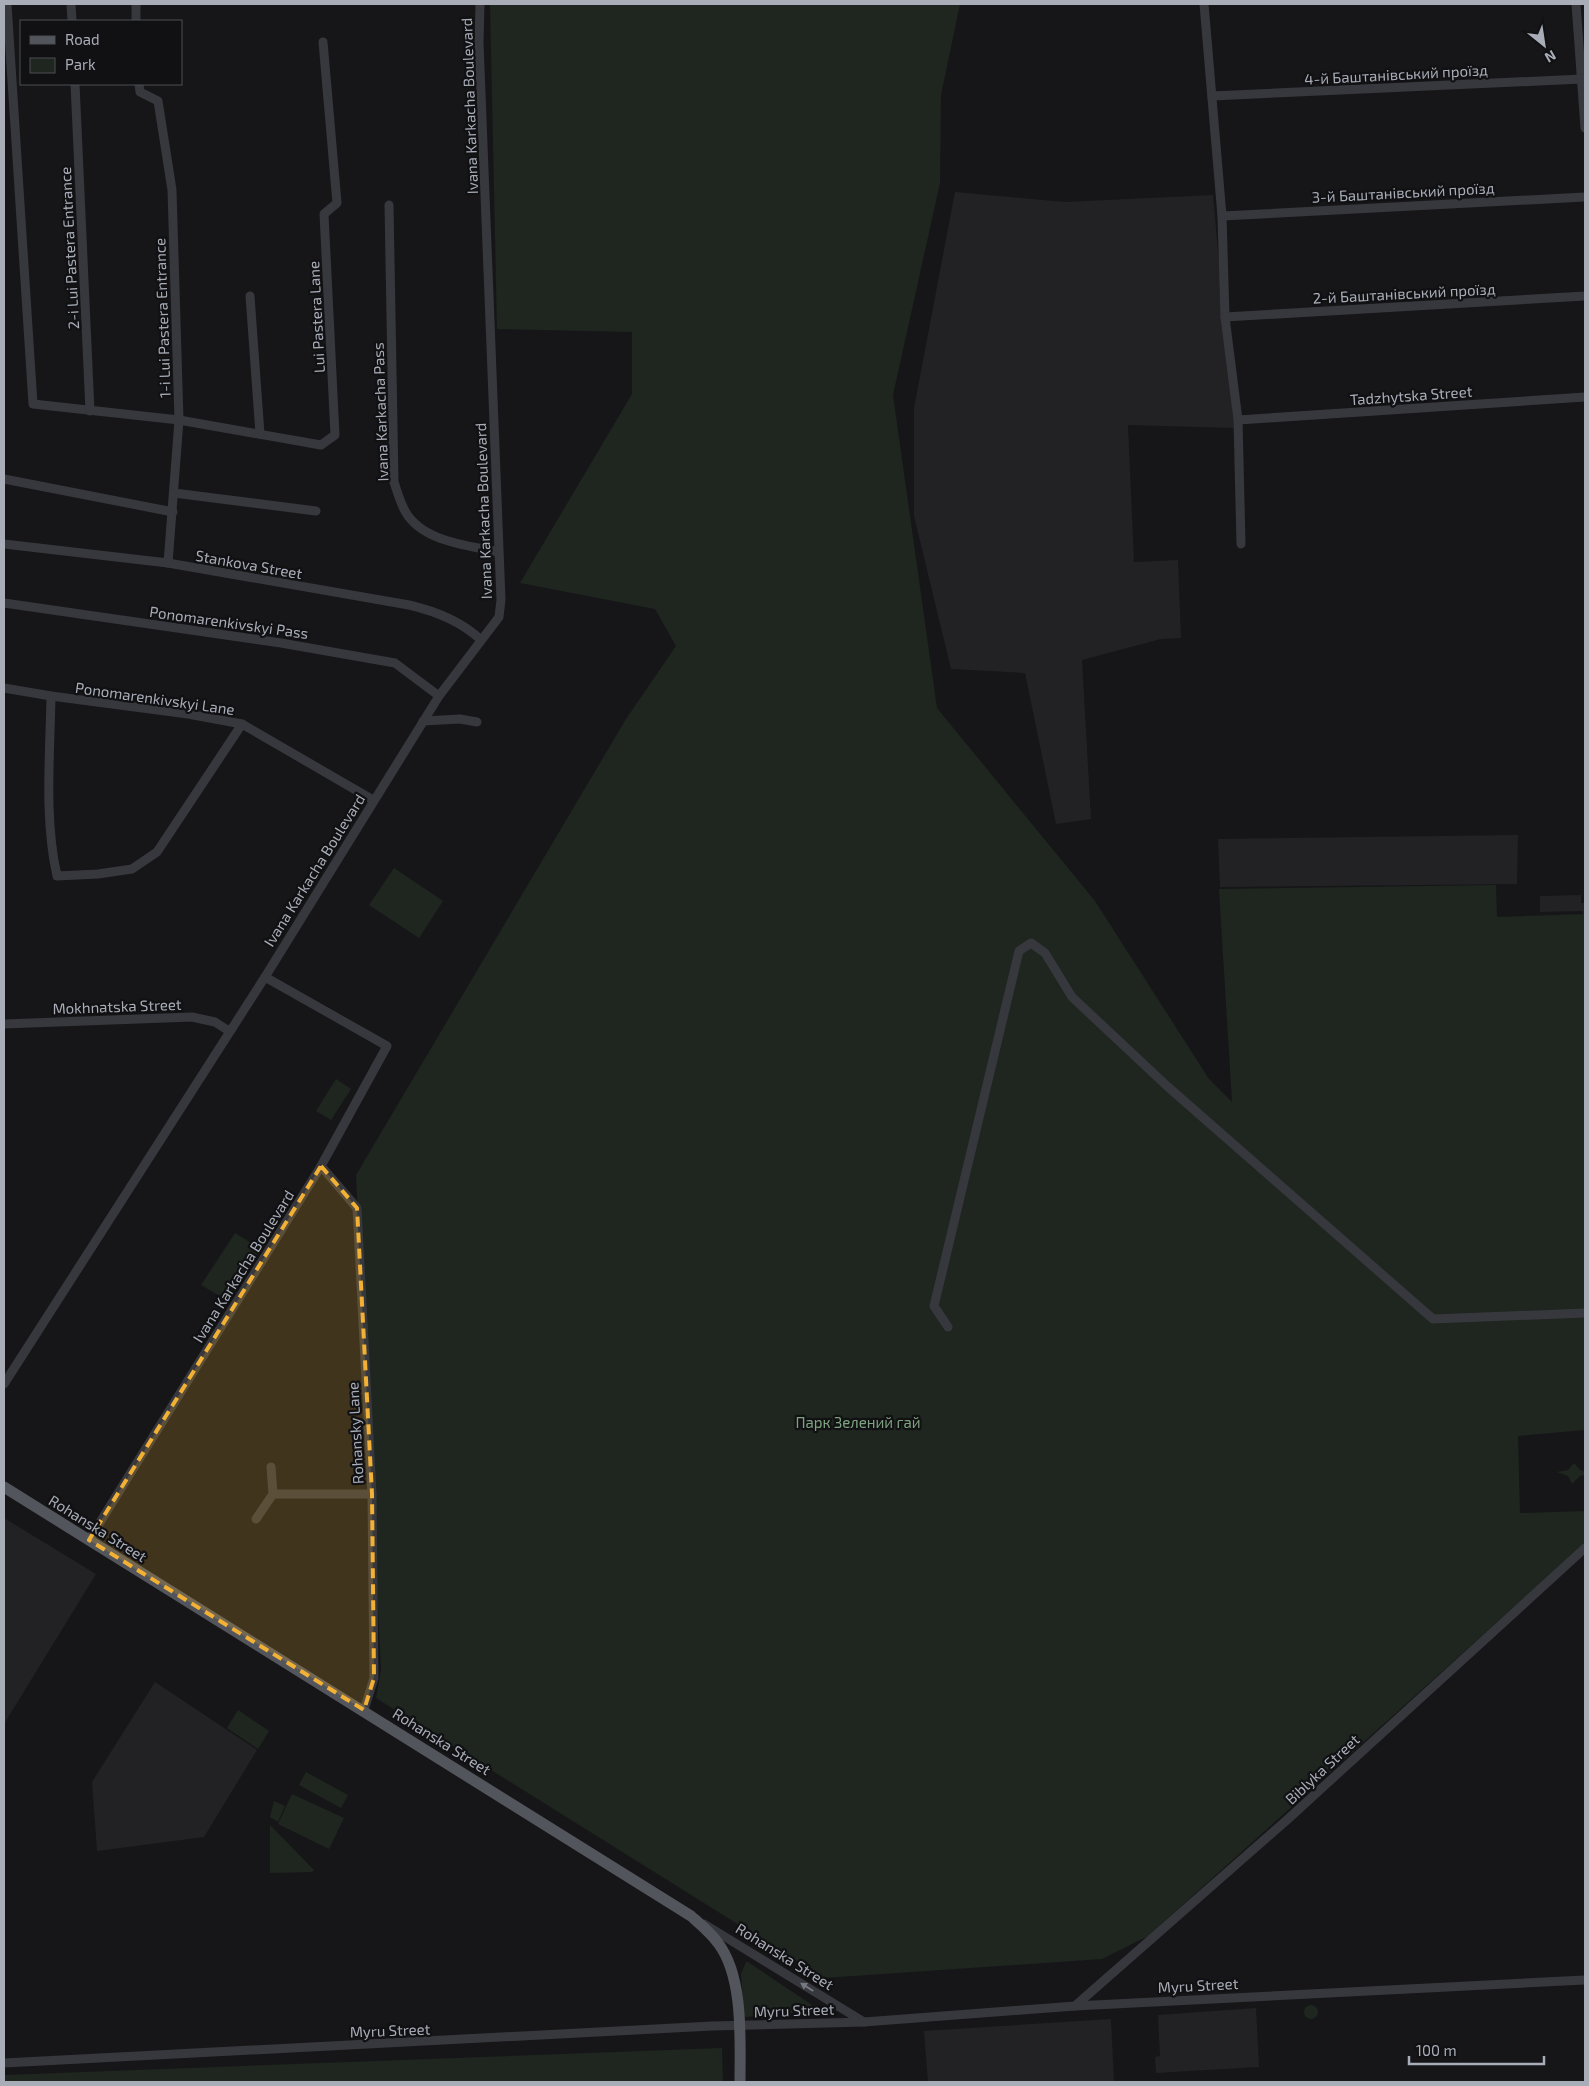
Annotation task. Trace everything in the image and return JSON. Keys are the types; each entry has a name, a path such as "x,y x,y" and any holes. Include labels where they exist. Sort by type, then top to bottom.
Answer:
{"main road":[{"name":"Rohanska Street","path":"4,1487 364,1710 691,1916"},
{"path":"691,1916 718,1942 728,1959 733,1976 740,2026 740,2082"}],"street":[{"path":"7,4 33,404 179,420"},
{"path":"71,4 72,20"},
{"path":"136,4 136,20"},
{"name":"Ivana Karkacha Boulevard","path":"4,1384 264,977 439,696 499,617 501,600 479,43 480,4"},
{"path":"1204,4 1222,216 1225,316 1238,420 1241,544"},
{"path":"1576,4 1585,128"},
{"name":"Lui Pastera Lane","path":"179,420 321,445 335,436 324,214 337,203 324,42"},
{"name":"4-й Баштанівський проїзд","path":"1212,96 1582,79"},
{"name":"2-i Lui Pastera Entrance","path":"75,85 90,410"},
{"name":"1-i Lui Pastera Entrance","path":"139,85 140,92 158,101 172,190 179,420 168,563"},
{"name":"3-й Баштанівський проїзд","path":"1222,216 1585,197"},
{"name":"Ivana Karkacha Pass","path":"389,205 394,482 405,512 421,528 444,540 498,552"},
{"path":"250,296 260,434"},
{"name":"2-й Баштанівський проїзд","path":"1225,316 1585,296"},
{"name":"Tadzhytska Street","path":"1238,420 1585,398"},
{"path":"4,479 173,512"},
{"path":"174,493 316,511"},
{"name":"Stankova Street","path":"4,544 168,563 427,609 473,633 481,640"},
{"name":"Ponomarenkivskyi Pass","path":"4,604 281,643 395,663 439,696"},
{"name":"Ponomarenkivskyi Lane","path":"4,688 188,714 242,724 373,800"},
{"path":"51,696 49,818 56,876 98,874 132,869 157,852 242,724"},
{"path":"423,721 460,719 477,722"},
{"path":"948,1327 934,1306 1018,951 1030,943 1044,953 1072,997 1079,1004 1164,1083 1433,1320 1585,1313"},
{"name":"Ivana Karkacha Boulevard","path":"89,1540 321,1166 387,1046 264,977"},
{"name":"Mokhnatska Street","path":"4,1024 192,1017 215,1022 229,1031"},
{"name":"Rohansky Lane","path":"321,1166 357,1208 372,1494 374,1678 364,1710"},
{"path":"256,1519 273,1494 271,1467"},
{"path":"273,1494 372,1494"},
{"name":"Biblyka Street","path":"1075,2006 1288,1819 1585,1548"},
{"name":"Rohanska Street","path":"691,1916 864,2022"},
{"name":"Myru Street","path":"4,2062 740,2026 864,2022 1075,2006 1585,1980"}],"highlighted area":[{"path":"321,1166 357,1208 372,1494 374,1678 364,1710 89,1540"}],"shaded area":[{"path":"955,192 1065,202 1213,195 1234,428 1128,425 1134,562 1178,560 1181,638 1161,639 1082,660 1091,819 1056,824 1025,673 951,669 914,516 914,408"},
{"path":"1518,835 1517,884 1220,887 1218,839"},
{"path":"1581,895 1581,903 1585,903 1585,914 1582,911 1540,912 1540,896"},
{"path":"4,1518 96,1574 4,1724"},
{"path":"155,1682 257,1750 204,1837 97,1851 92,1782"},
{"path":"1256,2008 1259,2067 1156,2073 1155,2057 1160,2056 1158,2015"},
{"path":"1111,2019 1114,2082 928,2082 924,2031"}],"green space":[{"name":"Парк Зелений гай","path":"490,4 960,4 941,95 940,183 893,395 937,708 1095,901 1209,1079 1232,1102 1219,889 1496,885 1497,917 1585,914 1585,1430 1518,1436 1520,1513 1585,1511 1585,1543 1148,1936 1102,1959 824,1978 376,1698 381,1669 356,1175 626,719 676,646 655,609 520,583 632,394 632,332 497,329"},
{"path":"394,868 443,901 419,938 369,905"},
{"path":"336,1079 351,1089 331,1120 316,1111"},
{"path":"235,1233 261,1249 228,1301 201,1285"},
{"path":"1574,1463 1580,1470 1585,1471 1585,1475 1580,1476 1572,1484 1568,1476 1557,1472 1568,1470"},
{"path":"238,1710 269,1731 258,1749 227,1728"},
{"path":"306,1772 348,1795 341,1808 299,1785"},
{"path":"292,1794 344,1818 329,1849 278,1824"},
{"path":"274,1801 285,1806 278,1822 270,1817"},
{"path":"270,1825 314,1870 312,1872 270,1873"},
{"path":"746,1962 821,2011 744,2017 741,1974"},
{"path":"1308,2005 1314,2005 1318,2012 1314,2019 1308,2019 1304,2015 1304,2009"},
{"path":"722,2048 723,2082 4,2082 4,2075"}]}
